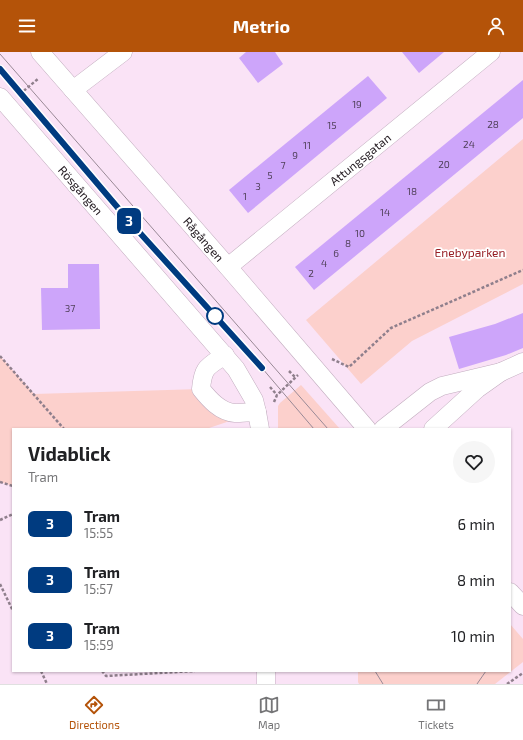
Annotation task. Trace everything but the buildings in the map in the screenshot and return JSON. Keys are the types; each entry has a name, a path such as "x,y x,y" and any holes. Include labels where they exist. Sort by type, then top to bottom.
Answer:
{"street":[{"name":"Rågången","path":"40,52 366,428"},
{"path":"73,90 123,52"},
{"name":"Attungsgatan","path":"228,267 491,52"},
{"name":"Rösgången","path":"4,101 225,355 254,400 259,420 233,413 219,407 209,400 201,389 202,376 208,366 225,355"},
{"path":"434,428 477,389 501,372 523,362"},
{"path":"384,428 430,392 442,386 501,372"},
{"path":"511,593 523,606"},
{"path":"266,672 266,684"}],"path":[{"path":"4,101 21,93 40,78 57,71"},
{"path":"349,367 391,328 523,270"},
{"path":"0,356 63,428"},
{"path":"289,371 296,378"},
{"path":"270,387 277,395"},
{"path":"0,482 12,486"},
{"path":"0,520 12,514"},
{"path":"0,584 12,609"},
{"path":"41,672 47,684"},
{"path":"103,672 106,676 177,672"},
{"path":"507,684 523,673"}],"green space":[{"name":"Enebyparken","path":"523,139 523,284 412,341 361,384 306,320"},
{"path":"0,356 34,394 201,389 209,399 257,412 209,428 12,428 12,486 0,482"},
{"path":"301,385 339,428 278,428 278,406"},
{"path":"511,625 523,639 523,662 511,671"},
{"path":"358,672 510,672 495,684 359,684"}],"tram line":[{"path":"0,54 327,428"},
{"path":"0,69 130,222 262,368 313,428"},
{"name":"3","path":"0,69 130,222 262,368"},
{"path":"376,672 383,684"},
{"path":"477,684 485,672"}]}
